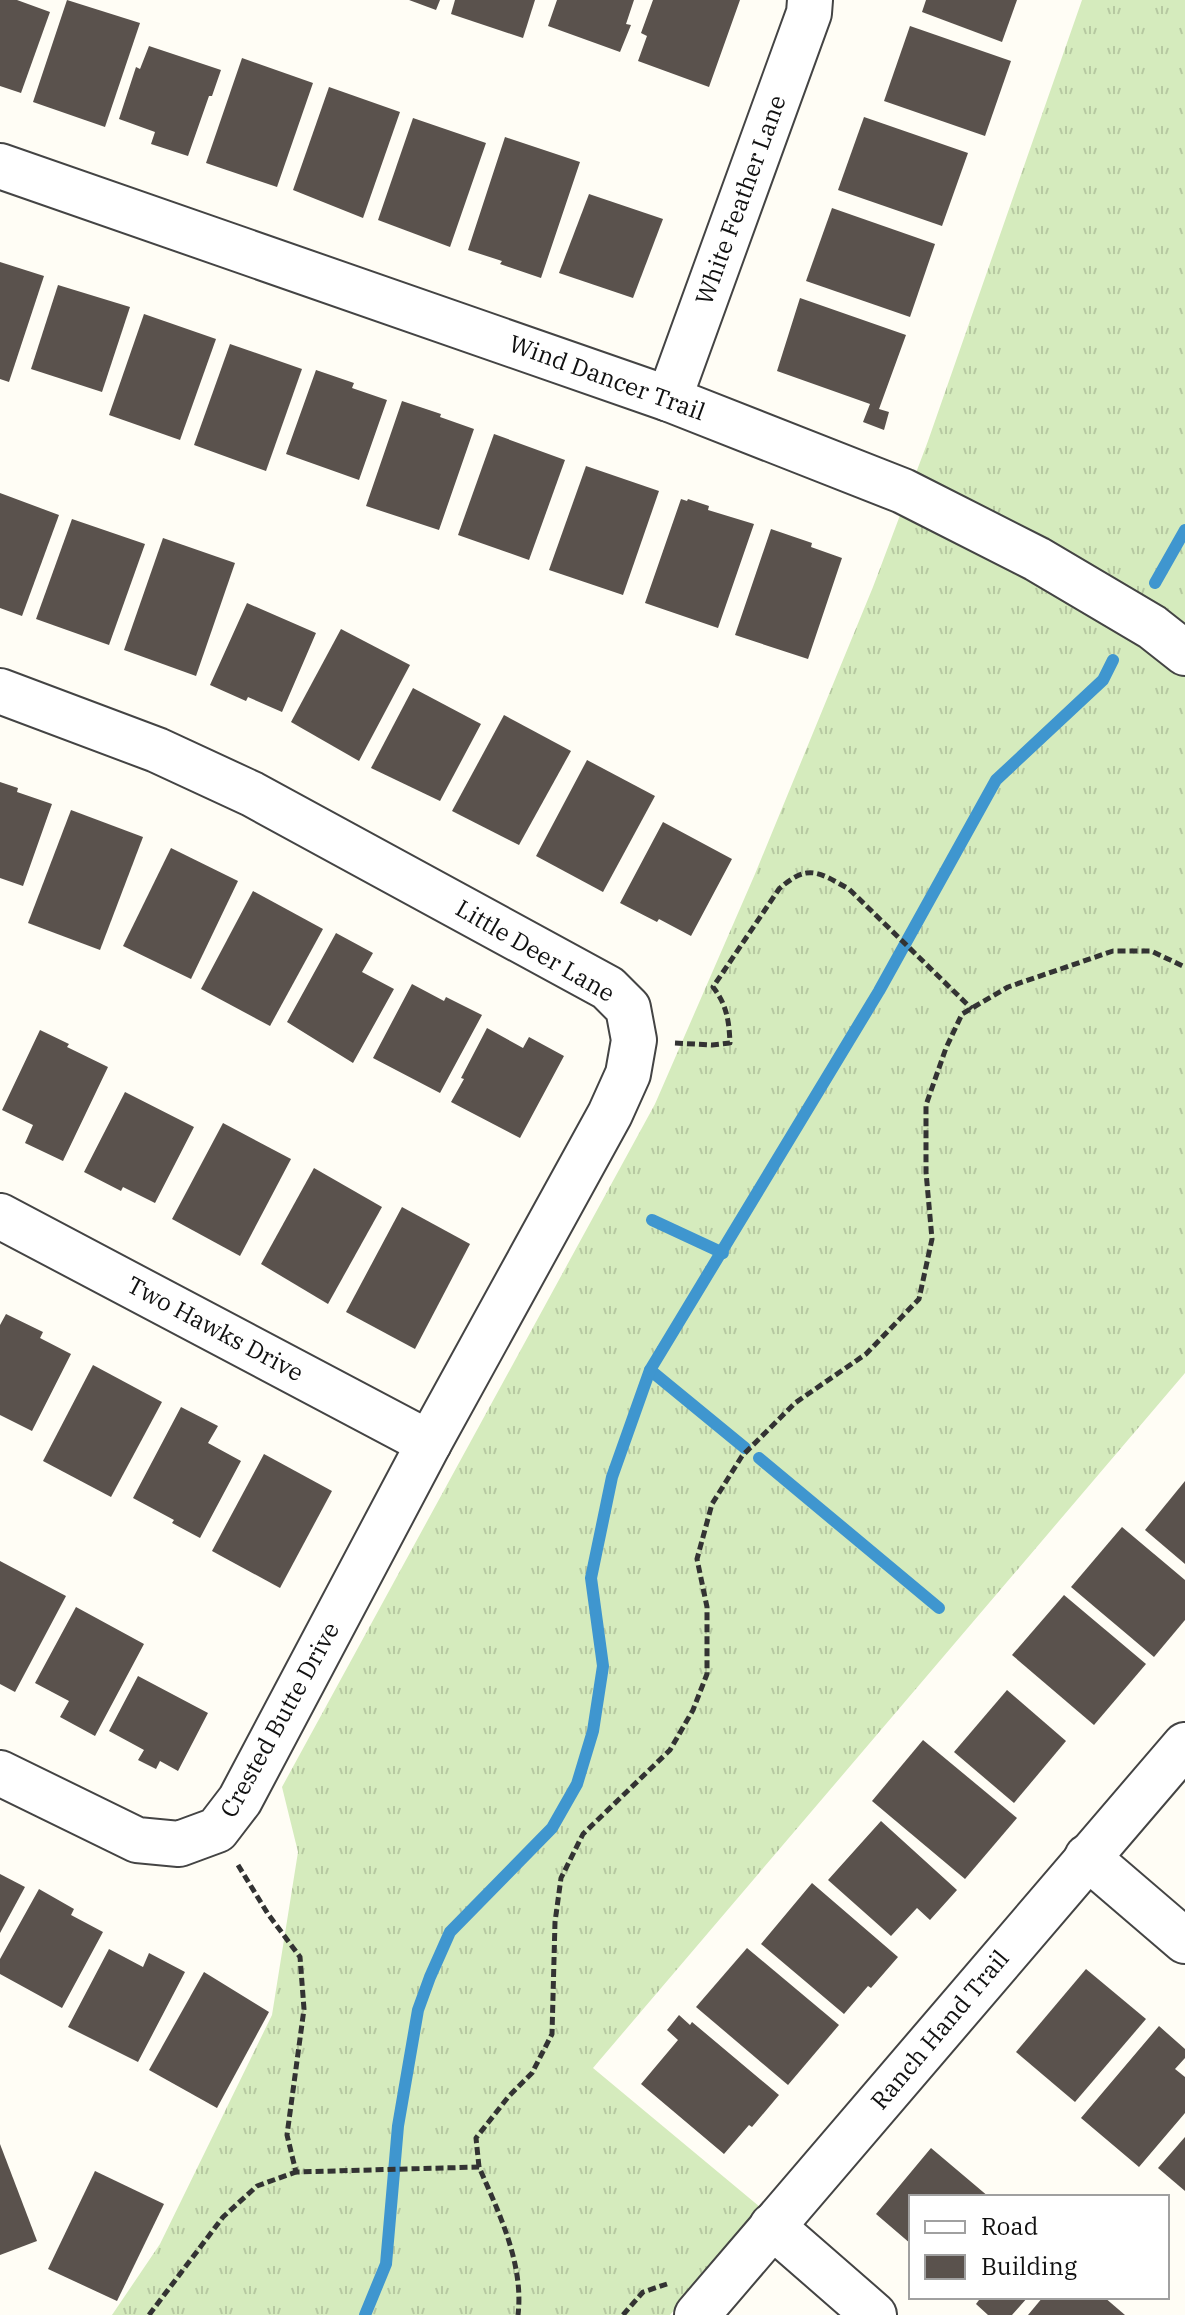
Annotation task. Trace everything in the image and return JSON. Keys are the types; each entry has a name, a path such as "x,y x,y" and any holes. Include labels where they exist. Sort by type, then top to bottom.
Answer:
{"street":[{"name":"White Feather Lane","path":"669,399 809,13 810,0"},
{"name":"Wind Dancer Trail","path":"0,166 669,399 903,491 1037,559 1152,627 1185,653"},
{"name":"Little Deer Lane","path":"0,691 157,750 252,794 608,988 628,1008 634,1040 628,1074 610,1114 429,1443"},
{"name":"Two Hawks Drive","path":"0,1216 429,1443"},
{"name":"Crested Butte Drive","path":"0,1773 137,1840 179,1844 217,1830 240,1800 429,1443"},
{"name":"Ranch Hand Trail","path":"697,2315 1185,1745"},
{"path":"1087,1857 1185,1941"},
{"path":"772,2226 874,2315"}],"path":[{"path":"634,1040 712,1045 730,1043 724,1002 713,987 779,889 794,876 808,872 826,876 849,889 972,1009"},
{"path":"518,2315 520,2296 504,2224 479,2167 476,2138 509,2096 532,2073 552,2034 555,1922 561,1878 583,1834 670,1750 693,1710 707,1674 707,1607 697,1559 712,1504 742,1456 784,1413 866,1354 919,1299 932,1239 926,1172 926,1105 962,1014 1008,987 1113,951 1151,951 1185,967"},
{"path":"217,1830 268,1914 300,1957 304,2009 287,2135 296,2172"},
{"path":"149,2315 223,2217 257,2186 296,2172 479,2167"}],"green space":[{"path":"1082,0 1185,0 1185,1373 593,2068 760,2207 670,2315 112,2315 160,2244 272,2015 298,1852 282,1787 655,1104 755,874 873,587 928,441"}],"building":[{"path":"0,0 17,0 50,12 21,93 0,86"},
{"path":"67,0 140,23 105,127 33,102"},
{"path":"409,0 440,0 436,10"},
{"path":"455,0 535,0 523,38 451,14"},
{"path":"557,0 634,0 626,24 631,25 620,52 548,26"},
{"path":"653,0 740,0 709,87 638,61 647,36 641,33"},
{"path":"926,0 1017,0 1002,42 922,12"},
{"path":"910,26 1011,61 985,136 884,101"},
{"path":"149,46 221,70 188,156 151,144 155,132 119,119 136,67 140,69"},
{"path":"242,58 313,83 277,187 206,163"},
{"path":"329,87 400,112 363,218 293,190"},
{"path":"864,117 968,153 942,226 838,190"},
{"path":"413,118 486,143 450,247 378,220"},
{"path":"505,137 580,162 541,278 468,250"},
{"path":"589,194 663,219 633,298 559,273"},
{"path":"832,208 935,244 910,317 806,281"},
{"path":"0,262 44,276 9,382 0,379"},
{"path":"58,285 130,307 102,392 31,369"},
{"path":"800,298 906,335 879,409 889,412 884,430 863,422 870,404 777,371"},
{"path":"144,314 216,339 180,440 109,415"},
{"path":"230,344 302,369 266,471 194,445"},
{"path":"316,370 354,383 352,388 387,400 359,480 286,454"},
{"path":"402,401 474,429 439,530 366,506"},
{"path":"494,434 565,460 529,560 458,535"},
{"path":"586,466 659,491 623,595 549,570"},
{"path":"0,493 59,515 22,616 0,608"},
{"path":"681,499 709,506 708,510 754,524 718,628 645,603"},
{"path":"72,519 145,544 109,645 36,619"},
{"path":"771,529 812,543 811,547 842,558 808,659 735,635"},
{"path":"163,538 235,563 196,676 124,650"},
{"path":"247,603 316,633 282,712 210,685"},
{"path":"341,629 410,665 359,761 291,722"},
{"path":"413,688 481,724 440,801 371,768"},
{"path":"504,715 571,751 519,845 452,811"},
{"path":"587,760 655,796 603,892 536,856"},
{"path":"0,782 18,788 17,792 52,804 23,886 0,878"},
{"path":"71,810 143,837 100,950 28,923"},
{"path":"663,822 732,859 691,936 620,903"},
{"path":"171,848 238,881 191,979 123,946"},
{"path":"253,891 323,929 270,1026 201,989"},
{"path":"336,933 373,953 362,972 394,989 353,1063 287,1022"},
{"path":"412,984 444,1001 446,997 482,1015 440,1093 373,1058"},
{"path":"487,1028 523,1048 529,1037 564,1056 520,1138 451,1102"},
{"path":"40,1030 108,1067 63,1161 25,1143 33,1125 2,1110"},
{"path":"125,1092 194,1127 155,1203 123,1187 121,1191 84,1172"},
{"path":"223,1123 291,1159 240,1256 172,1219"},
{"path":"314,1168 382,1207 328,1304 261,1264"},
{"path":"402,1207 470,1244 415,1349 346,1312"},
{"path":"6,1314 43,1332 40,1338 71,1354 32,1431 0,1415 0,1325"},
{"path":"93,1365 162,1402 111,1497 43,1461"},
{"path":"181,1407 218,1426 208,1443 241,1461 200,1538 133,1498"},
{"path":"264,1454 332,1491 280,1588 212,1551"},
{"path":"1185,1481 1185,1564 1145,1530"},
{"path":"1122,1527 1185,1580 1185,1620 1154,1657 1071,1587"},
{"path":"0,1561 66,1596 15,1692 0,1684"},
{"path":"1064,1595 1146,1664 1094,1725 1012,1655"},
{"path":"76,1607 144,1644 95,1736 60,1717 69,1701 35,1683"},
{"path":"138,1676 208,1713 178,1771 160,1761 156,1769 138,1760 144,1750 109,1731"},
{"path":"1007,1690 1066,1741 1014,1803 954,1752"},
{"path":"923,1740 1017,1818 965,1879 872,1801"},
{"path":"881,1821 957,1890 930,1920 917,1908 891,1936 828,1880"},
{"path":"0,1874 25,1887 0,1933"},
{"path":"812,1883 898,1957 844,2014 761,1944"},
{"path":"39,1889 74,1909 71,1915 103,1932 62,2008 0,1974 0,1959"},
{"path":"747,1948 839,2025 788,2085 696,2007"},
{"path":"109,1949 143,1967 149,1953 185,1972 138,2062 68,2027"},
{"path":"1086,1969 1146,2019 1075,2102 1016,2052"},
{"path":"204,1972 269,2012 217,2108 149,2070"},
{"path":"679,2015 690,2025 692,2022 779,2095 724,2154 641,2084 678,2040 667,2030"},
{"path":"1159,2026 1185,2049 1185,2058 1175,2069 1185,2077 1185,2113 1139,2167 1081,2118"},
{"path":"1185,2137 1185,2191 1158,2168"},
{"path":"0,2144 37,2241 0,2255"},
{"path":"931,2148 987,2195 909,2195 909,2242 876,2214"},
{"path":"95,2171 164,2204 117,2301 48,2269"},
{"path":"1026,2299 1012,2315 988,2315 976,2304 979,2300"},
{"path":"1041,2299 1106,2299 1125,2315 1028,2315"}],"waterway":[{"path":"1155,583 1185,530"},
{"path":"365,2315 386,2264 398,2126 418,2010 430,1977 450,1932 552,1828 577,1784 593,1731 603,1666 591,1578 612,1477 650,1370 879,991 996,780 1103,680 1113,660"},
{"path":"652,1220 723,1253"},
{"path":"650,1370 745,1448"},
{"path":"759,1458 939,1608"}]}
